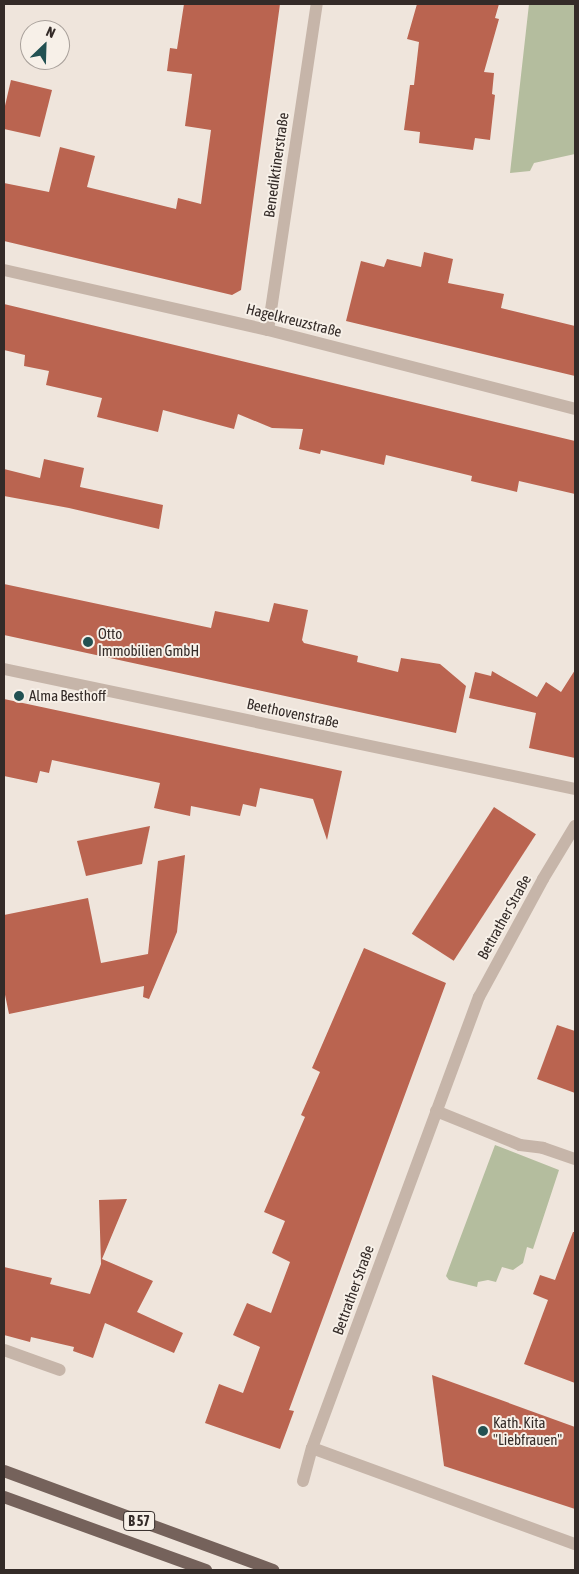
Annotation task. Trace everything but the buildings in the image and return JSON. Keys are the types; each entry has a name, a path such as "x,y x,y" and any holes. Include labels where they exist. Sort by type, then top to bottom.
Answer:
{"main road":[{"name":"B 57","path":"4,1472 273,1570"},
{"name":"B 57","path":"4,1497 206,1570"}],"street":[{"name":"Benediktinerstraße","path":"268,330 317,4"},
{"name":"Hagelkreuzstraße","path":"4,270 268,330 575,409"},
{"name":"Beethovenstraße","path":"4,669 575,789"},
{"name":"Bettrather Straße","path":"303,1481 312,1448 479,997 543,879 575,826"},
{"path":"436,1111 520,1145 543,1148 575,1159"},
{"path":"4,1350 60,1370"},
{"path":"312,1448 575,1544"}],"green space":[{"path":"529,4 575,4 575,154 534,163 530,171 510,173"},
{"path":"495,1145 559,1170 533,1249 527,1247 523,1263 513,1270 502,1267 496,1282 488,1280 478,1282 477,1287 449,1280 446,1276"}],"place":[{"name":"Otto Immobilien GmbH","path":"88,642"},
{"name":"Alma Besthoff","path":"19,696"},
{"name":"Kath. Kita \"Liebfrauen\"","path":"483,1431"}]}
